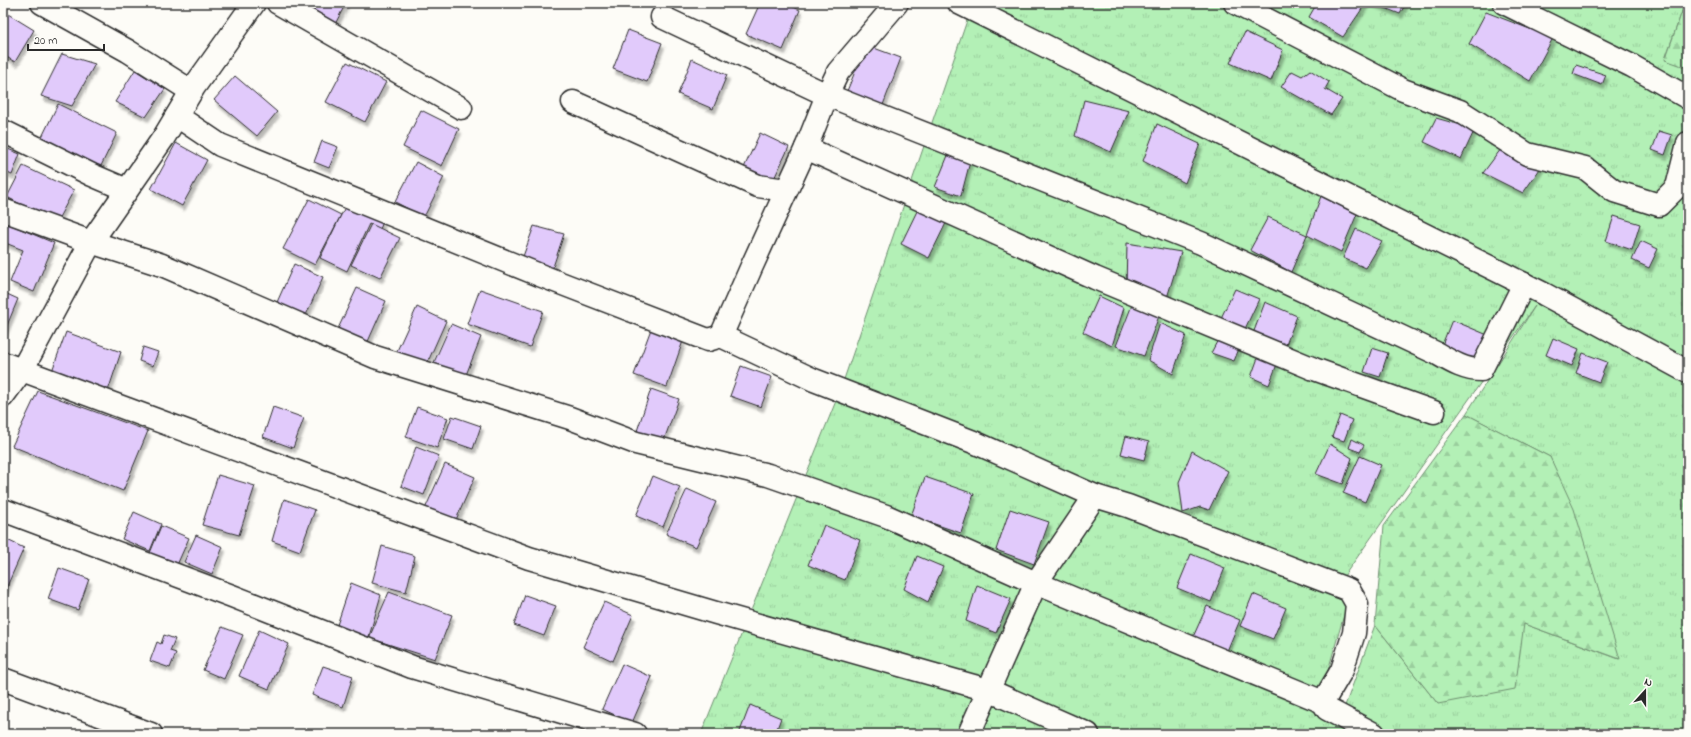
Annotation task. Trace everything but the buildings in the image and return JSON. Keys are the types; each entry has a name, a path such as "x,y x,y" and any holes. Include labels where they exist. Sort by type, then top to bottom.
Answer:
{"street":[{"path":"42,3 128,51 191,91"},
{"path":"3,396 12,367 90,242 177,116 191,91 254,3"},
{"path":"278,3 461,108"},
{"path":"721,336 806,148 827,95 838,72 897,3"},
{"path":"959,3 1524,284 1688,372"},
{"path":"1236,3 1403,90 1460,111 1527,154 1585,168 1614,191 1659,205 1677,187 1686,168 1688,143"},
{"path":"1504,3 1632,66 1688,98"},
{"path":"662,17 827,95 1201,243 1459,365 1474,370 1481,370 1524,284"},
{"path":"572,102 758,186 786,190"},
{"path":"177,116 220,145 542,276 708,340 721,336 814,380 976,443 1095,496 1128,506 1349,590 1357,604 1354,633 1342,670 1323,702"},
{"path":"3,131 92,175 127,190"},
{"path":"806,148 1094,278 1314,369 1434,412"},
{"path":"3,210 90,242 162,265 375,357 570,418 636,443 768,475 886,516 1036,583 1323,702 1326,709 1374,734"},
{"path":"12,367 529,558 988,690 1088,734"},
{"path":"969,734 1036,583 1095,496"},
{"path":"3,510 232,596 412,667 635,734"},
{"path":"3,679 151,734"}],"green space":[{"path":"973,3 1685,3 1665,59 1688,68 1688,734 701,734 840,391","holes":["1535,306 1466,414 1550,457 1619,659 1524,624 1438,704 1375,625 1339,722 1323,688 1348,601 1332,593"]},
{"path":"1685,3 1688,3 1688,68 1665,60"},
{"path":"1466,414 1550,457 1574,509 1620,659 1524,624 1515,689 1438,704 1375,625 1384,526"}]}
